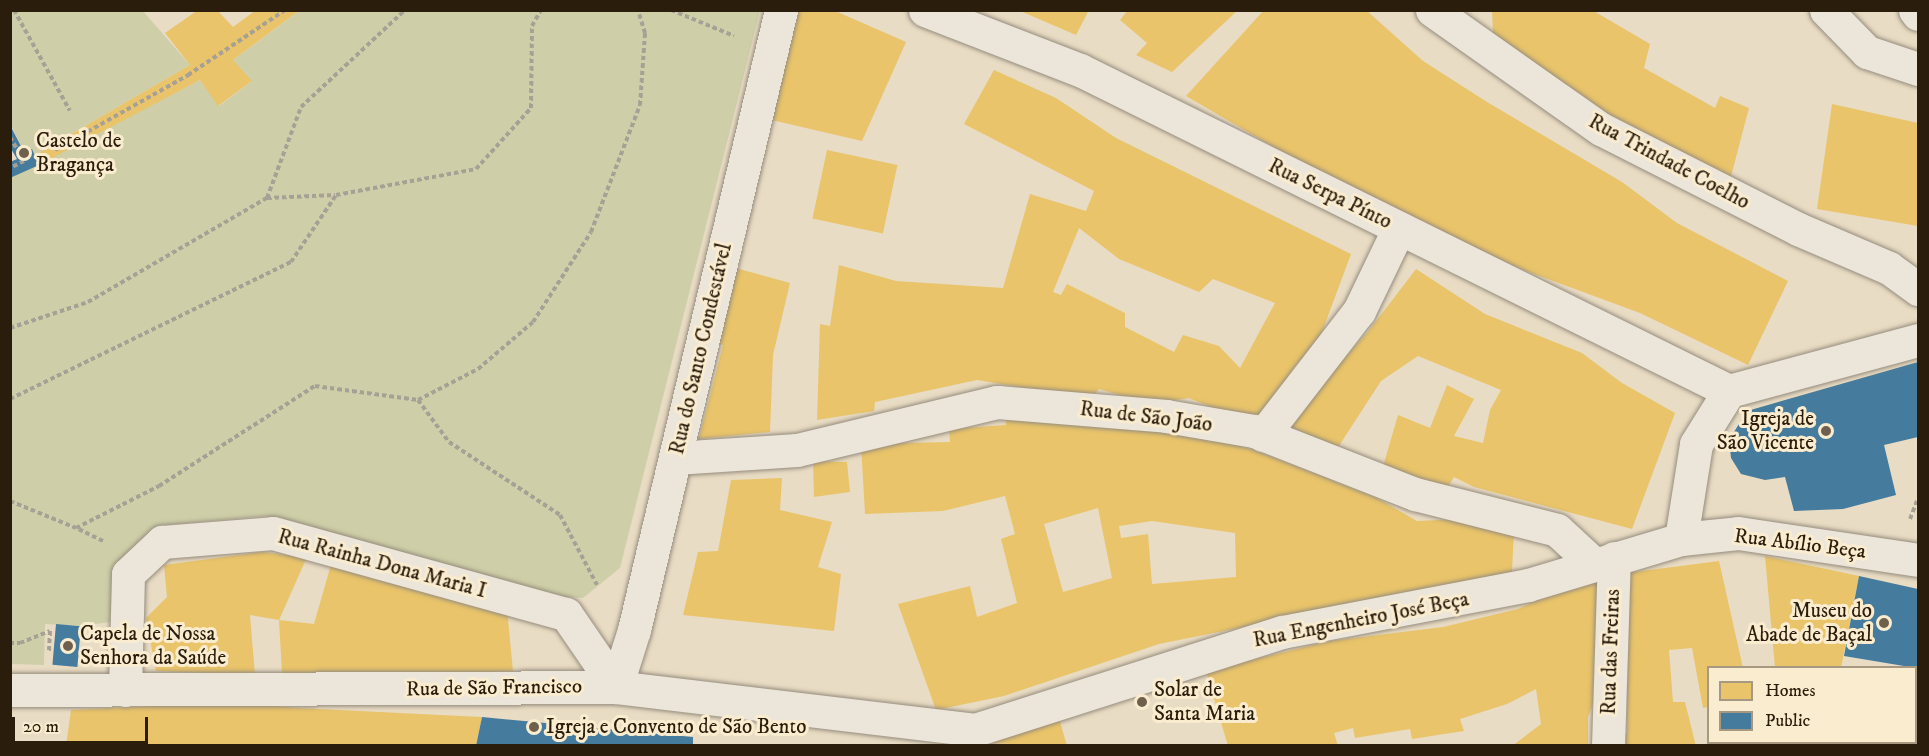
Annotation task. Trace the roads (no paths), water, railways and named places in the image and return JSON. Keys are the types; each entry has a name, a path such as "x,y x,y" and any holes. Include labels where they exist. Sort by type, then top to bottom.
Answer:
{"street":[{"name":"Rua do Santo Condestável","path":"615,687 634,630 781,10"},
{"name":"Rua Serpa Pínto","path":"925,10 1080,70 1729,391"},
{"name":"Rua Trindade Coelho","path":"1432,10 1601,129 1798,229 1889,268 1917,286"},
{"path":"1826,10 1867,52 1918,69"},
{"path":"1915,10 1918,14"},
{"path":"1263,435 1359,311 1400,228"},
{"path":"1681,539 1696,444 1729,391 1918,340"},
{"name":"Rua de São João","path":"675,458 797,450 997,402 1166,416 1263,435 1415,494 1557,530 1604,561"},
{"name":"Rua Rainha Dona Maria I","path":"125,690 128,574 162,542 273,533 566,614 615,687"},
{"name":"Rua Abílio Beça","path":"1681,539 1738,533 1918,560"},
{"name":"Rua Engenheiro José Beça","path":"977,738 1282,632 1443,604 1528,585 1681,539"},
{"name":"Rua das Freiras","path":"1604,561 1608,746"},
{"name":"Rua de São Francisco","path":"10,690 615,687 977,738"}],"place":[{"name":"Castelo de Bragança","path":"24,153"},
{"name":"Igreja de São Vicente","path":"1826,431"},
{"name":"Museu do Abade de Baçal","path":"1884,623"},
{"name":"Capela de Nossa Senhora da Saúde","path":"68,646"},
{"name":"Solar de Santa Maria","path":"1142,702"},
{"name":"Igreja e Convento de São Bento","path":"534,727"}]}
